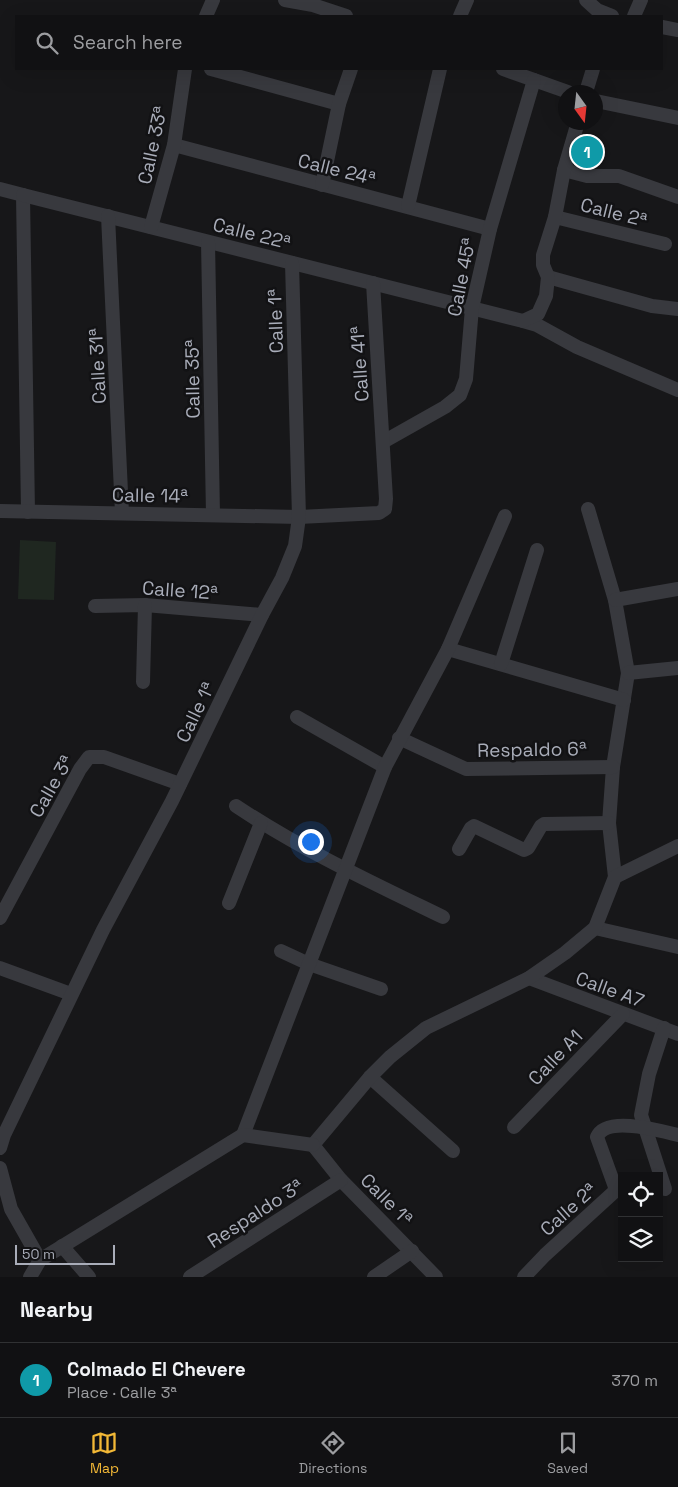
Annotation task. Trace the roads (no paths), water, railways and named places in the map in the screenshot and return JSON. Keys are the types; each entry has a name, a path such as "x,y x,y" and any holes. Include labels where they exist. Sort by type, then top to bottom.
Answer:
{"street":[{"path":"206,15 213,0"},
{"path":"286,0 312,3 343,15"},
{"path":"460,15 467,0"},
{"path":"586,0 597,10 608,15"},
{"path":"634,15 641,0"},
{"path":"663,27 678,30"},
{"name":"Calle 33ª","path":"151,227 174,145 185,70"},
{"path":"215,70 339,104"},
{"path":"322,185 339,104 351,70"},
{"path":"408,206 440,70"},
{"path":"506,70 558,88"},
{"path":"588,85 593,70"},
{"name":"Calle 45ª","path":"383,442 445,407 460,395 466,380 472,308 490,229 534,80"},
{"path":"603,102 678,118"},
{"path":"523,320 538,314 546,296 548,277 543,265 543,255 555,217 564,170 576,130"},
{"name":"Calle 24ª","path":"174,145 490,229"},
{"path":"564,170 587,176 619,176 678,197"},
{"name":"Calle 22ª","path":"0,189 523,320 678,390"},
{"path":"23,195 28,512"},
{"name":"Calle 31ª","path":"108,216 122,514"},
{"name":"Calle 2ª","path":"555,217 664,244"},
{"name":"Calle 35ª","path":"208,242 213,515"},
{"name":"Calle 1ª","path":"0,1148 4,1135 102,930 180,784 262,615 282,578 295,546 299,517 292,262"},
{"path":"548,277 652,306 678,309"},
{"name":"Calle 41ª","path":"299,517 379,513 385,508 383,442 373,283"},
{"path":"243,1135 313,1145 370,1077 390,1057 426,1028 529,978 565,953 595,928 615,877 609,823 613,767 628,673 615,600 588,509"},
{"name":"Calle 14ª","path":"0,511 299,517"},
{"path":"30,1277 40,1260 243,1135 384,767 448,649 505,516"},
{"path":"501,664 537,550"},
{"path":"615,600 678,589"},
{"path":"143,682 145,605"},
{"name":"Calle 12ª","path":"95,606 145,605 262,615"},
{"path":"448,649 624,700"},
{"path":"628,673 678,668"},
{"path":"297,717 384,767"},
{"name":"Respaldo 6ª","path":"399,738 466,769 613,767"},
{"name":"Calle 3ª","path":"0,918 80,769 89,757 104,757 180,784"},
{"path":"236,806 261,823 345,870 444,917"},
{"path":"229,902 261,823"},
{"path":"459,849 474,826 524,850 528,848 544,824 609,823"},
{"path":"615,877 678,846"},
{"path":"595,928 678,947"},
{"path":"281,951 309,964 381,989"},
{"path":"0,968 71,994"},
{"name":"Calle A7","path":"529,978 678,1034"},
{"name":"Calle A1","path":"514,1127 623,1014"},
{"path":"664,1028 649,1074 641,1115 665,1189"},
{"path":"370,1077 453,1151"},
{"name":"Calle 2ª","path":"524,1277 614,1192 615,1187 597,1137 598,1134 601,1131 622,1125 645,1128"},
{"path":"645,1128 678,1136"},
{"name":"Calle 1ª","path":"313,1145 341,1180 436,1277"},
{"path":"0,1168 10,1209 40,1260"},
{"name":"Respaldo 3ª","path":"190,1277 341,1180"},
{"path":"62,1246 89,1277"},
{"path":"374,1277 412,1251"}],"place":[{"name":"Colmado El Chevere","path":"587,152"}]}
